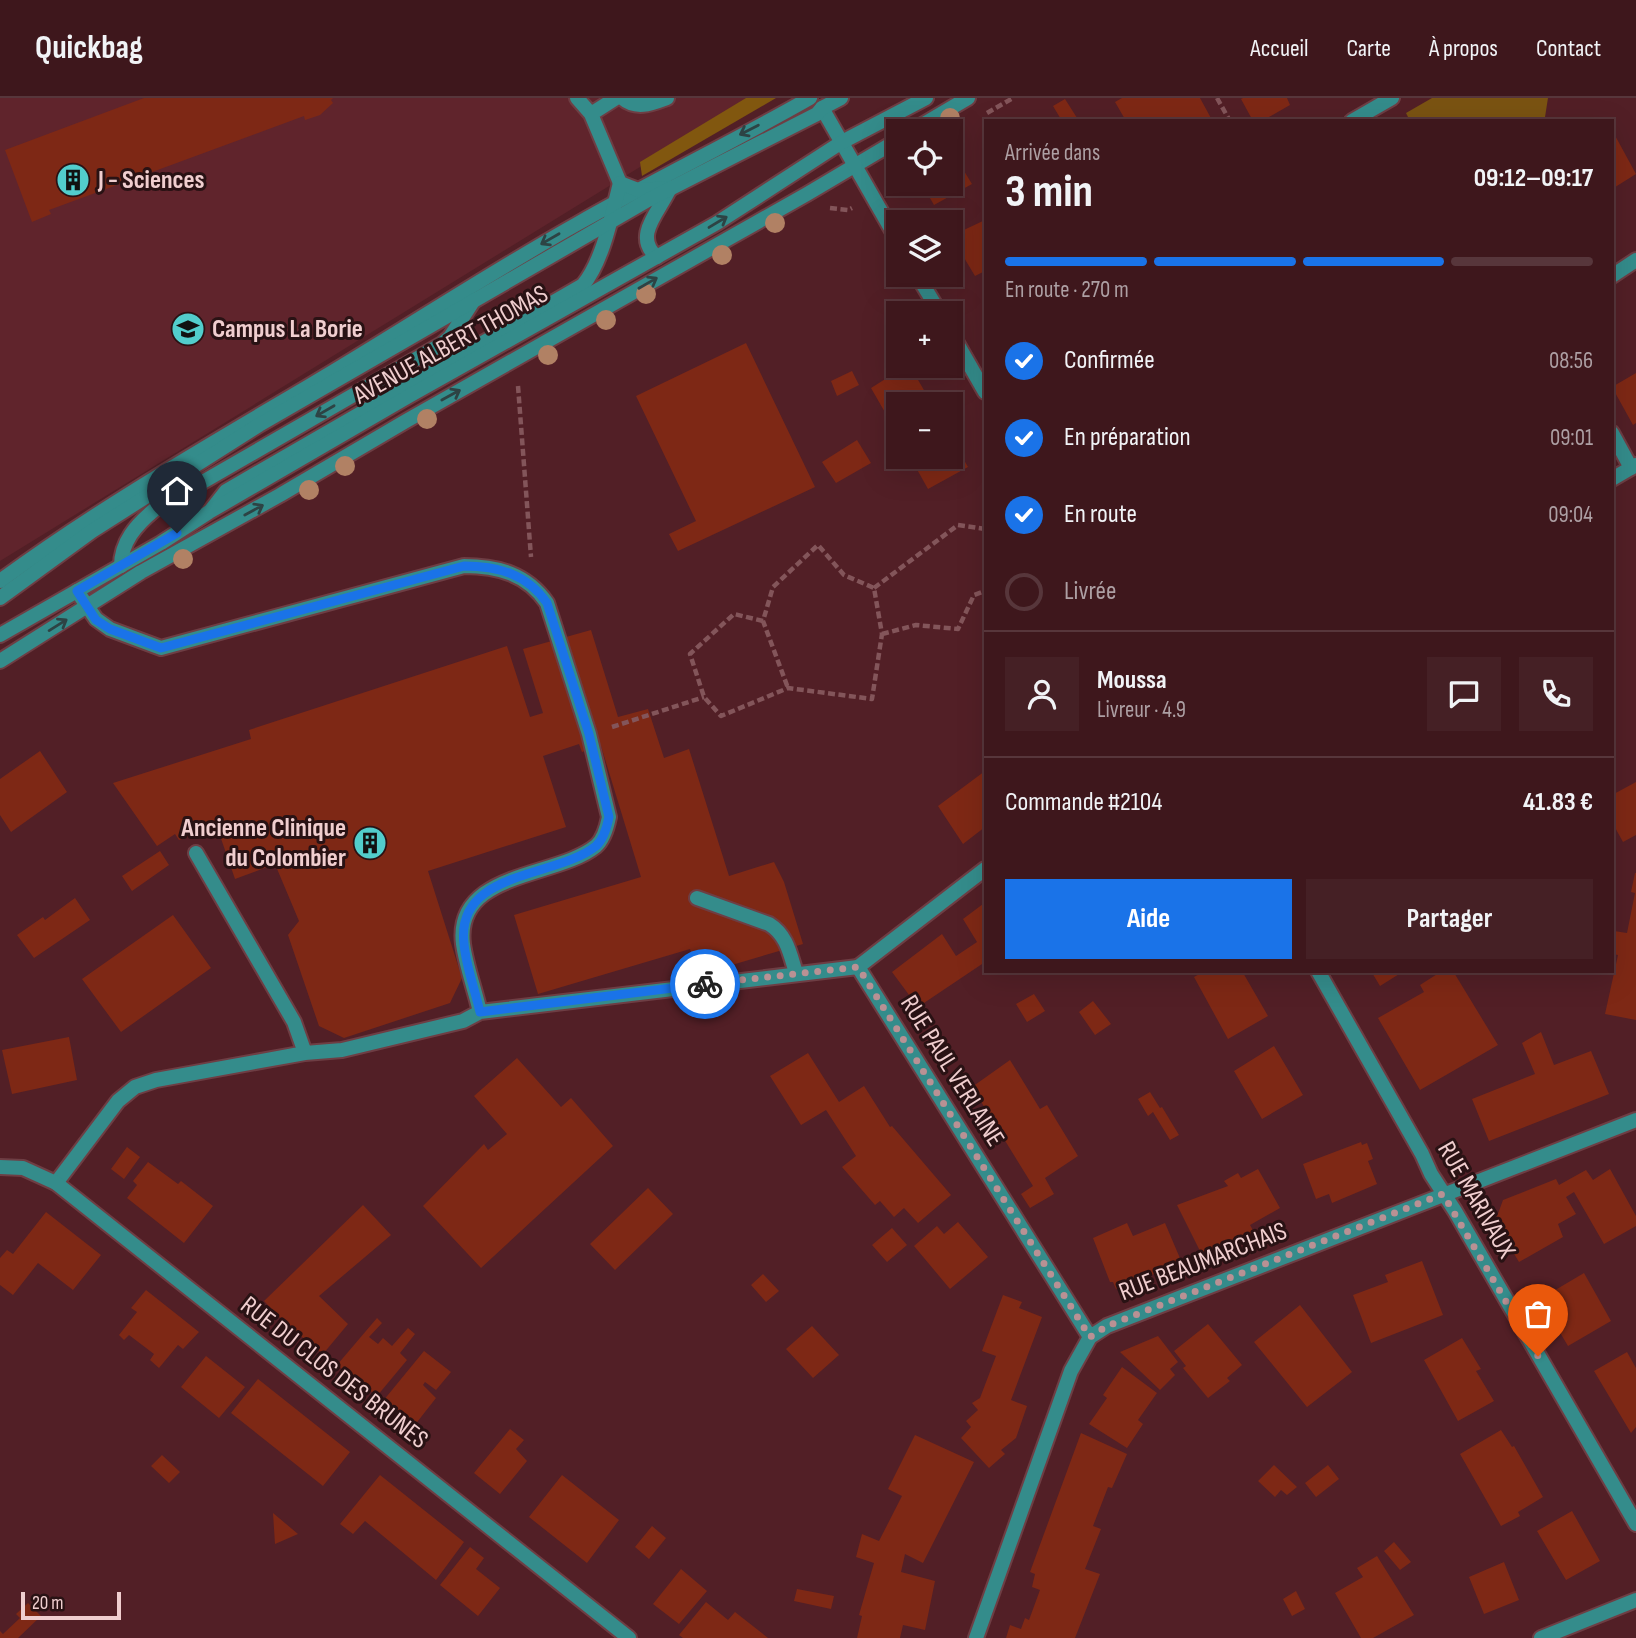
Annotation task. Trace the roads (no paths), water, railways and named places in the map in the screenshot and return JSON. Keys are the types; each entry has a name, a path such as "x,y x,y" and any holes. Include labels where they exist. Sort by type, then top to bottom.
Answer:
{"street":[{"path":"209,512 226,491 573,292 590,276 620,183 591,114 577,98"},
{"path":"591,114 616,98"},
{"path":"622,98 629,104 648,106 667,98"},
{"path":"0,581 172,466 382,343 470,286 638,190 810,98"},
{"name":"AVENUE ALBERT THOMAS","path":"0,598 92,531 202,460 609,222 817,114 822,108 841,98"},
{"name":"AVENUE ALBERT THOMAS","path":"0,635 409,396 728,216 842,142 926,98"},
{"path":"932,119 968,98"},
{"path":"1356,119 1392,98"},
{"path":"822,108 886,220"},
{"path":"0,661 141,572 280,495 886,146"},
{"path":"620,183 638,190 670,188"},
{"path":"657,257 648,249 646,236 670,188"},
{"path":"1614,275 1636,260"},
{"path":"121,566 121,555 129,538 155,510 442,344 450,337 474,299"},
{"path":"963,354 984,390"},
{"path":"1614,436 1633,467 1614,478"},
{"path":"77,591 96,620 110,629 161,648 464,566 486,566 509,573 536,587 547,603 589,734 609,817 606,830 597,845 584,853 511,880 484,893 474,902 465,923 463,943 480,1012"},
{"path":"196,853 294,1022 305,1053"},
{"path":"56,1183 118,1101 135,1087 156,1080 305,1053 342,1050 463,1021 480,1012 858,967 984,870"},
{"path":"697,898 779,930 796,973"},
{"name":"RUE PAUL VERLAINE","path":"858,967 1090,1337"},
{"name":"RUE MARIVAUX","path":"1319,973 1443,1194 1636,1524"},
{"name":"RUE BEAUMARCHAIS","path":"1090,1337 1107,1326 1636,1120"},
{"name":"RUE DU CLOS DES BRUNES","path":"0,1167 23,1168 56,1183 629,1638"},
{"path":"976,1638 1071,1371 1090,1337"},
{"path":"1541,1638 1636,1600"}],"place":[{"name":"J - Sciences","path":"73,180"},
{"name":"Campus La Borie","path":"188,329"},
{"name":"Ancienne Clinique du Colombier","path":"370,843"}]}
